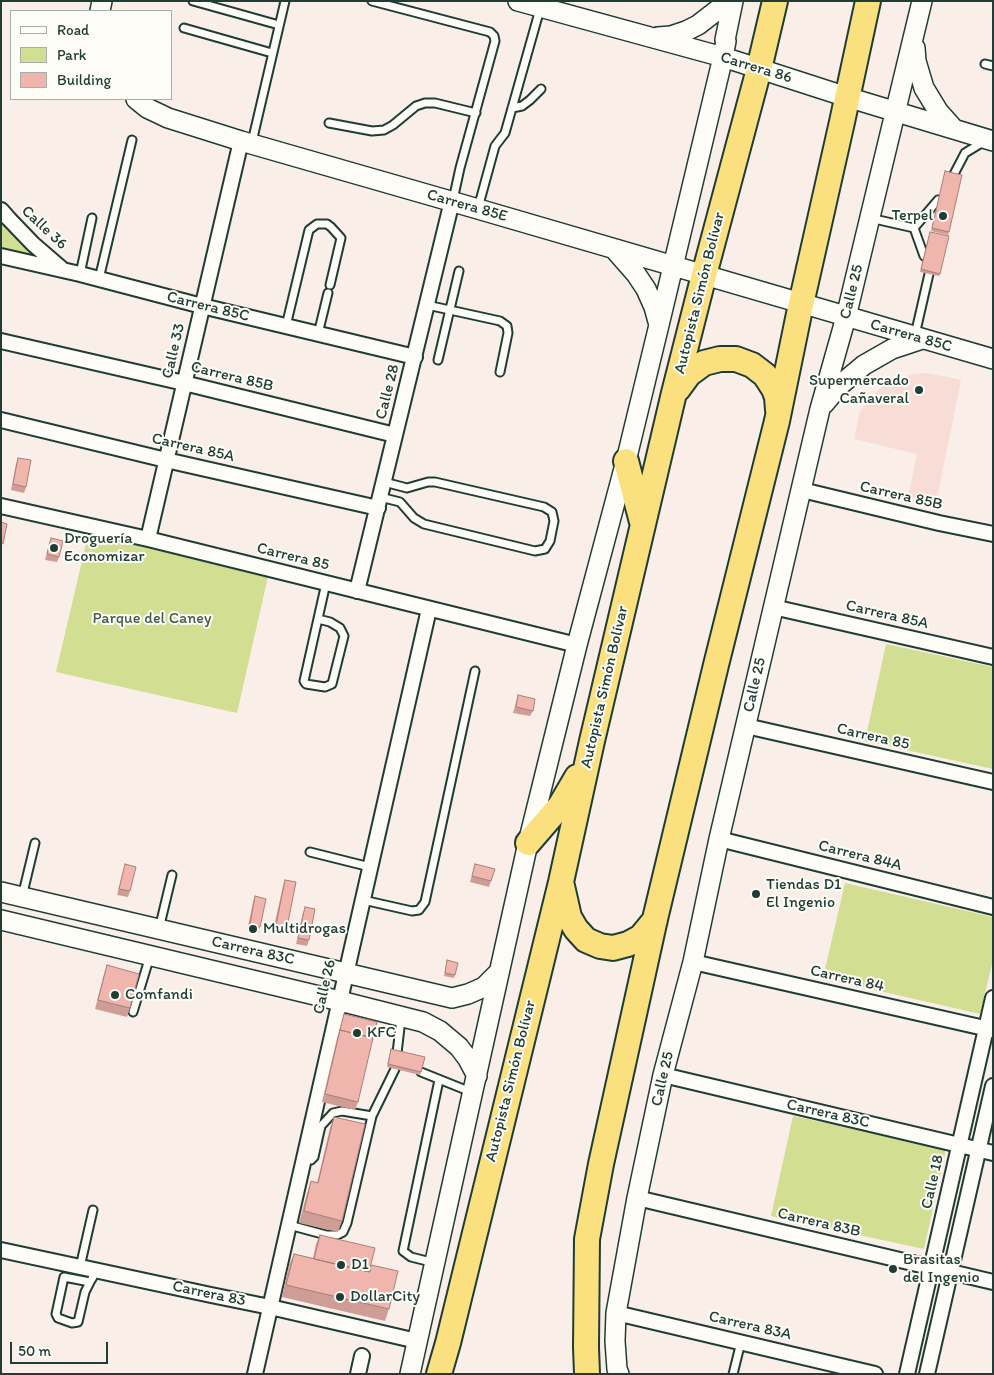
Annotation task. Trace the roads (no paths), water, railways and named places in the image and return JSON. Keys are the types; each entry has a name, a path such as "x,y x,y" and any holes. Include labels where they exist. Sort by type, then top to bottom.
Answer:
{"highway":[{"name":"Autopista Simón Bolívar","path":"439,1374 561,882 592,741 674,393 776,1"},
{"path":"587,1374 588,1239 601,1164 655,919 777,421 868,1"},
{"path":"674,393 689,374 704,363 728,358 744,361 759,370 774,389 778,405 777,421"},
{"path":"626,461 643,524"},
{"path":"528,843 565,799 574,784 592,741"},
{"path":"561,882 570,918 581,936 593,944 607,948 628,944 641,937 655,919"}],"street":[{"name":"Carrera 86","path":"518,1 723,57 990,140"},
{"path":"655,38 671,36 698,25 720,8 725,1"},
{"path":"410,1373 528,843 577,645 626,461 723,57 733,1"},
{"name":"Calle 25","path":"618,1372 615,1341 616,1313 637,1198 664,1075 693,962 719,839 820,409 846,317 922,1"},
{"path":"915,33 916,61 924,88 938,111 955,130"},
{"name":"Carrera 85E","path":"137,100 147,108 168,118 246,143 478,208 801,304"},
{"name":"Calle 33","path":"148,539 202,306 246,143"},
{"name":"Calle 28","path":"357,591 452,201"},
{"name":"Calle 36","path":"1,210 33,244 65,271"},
{"path":"614,249 636,274 646,290 654,307 659,325"},
{"name":"Carrera 85C","path":"1,256 414,357"},
{"name":"Carrera 85C","path":"801,304 993,359"},
{"path":"820,409 840,385 864,364 918,338"},
{"name":"Carrera 85B","path":"1,341 395,435"},
{"name":"Carrera 85A","path":"1,420 166,460 379,502"},
{"name":"Carrera 85B","path":"802,490 993,534"},
{"name":"Carrera 85","path":"1,506 148,539 577,645"},
{"name":"Carrera 85A","path":"773,607 993,657"},
{"name":"Calle 26","path":"255,1374 429,609"},
{"name":"Carrera 85","path":"746,726 993,782"},
{"name":"Carrera 84A","path":"719,839 993,907"},
{"name":"Carrera 83C","path":"1,892 452,998 468,994 484,986 499,972"},
{"path":"24,926 18,919 18,909 27,898"},
{"name":"Carrera 83C","path":"1,920 423,1022 440,1031 459,1047 468,1059 475,1084"},
{"name":"Carrera 84","path":"693,962 989,1029"},
{"name":"Calle 18","path":"907,1374 959,1145 989,1029 993,998"},
{"name":"Carrera 83C","path":"664,1075 993,1153"},
{"path":"927,1374 993,1086"},
{"name":"Carrera 83B","path":"637,1198 993,1282"},
{"name":"Carrera 83","path":"1,1250 92,1276 211,1295 417,1341"},
{"name":"Carrera 83A","path":"616,1313 876,1374"},
{"path":"358,1374 362,1356"}],"lane":[{"path":"193,1 279,25"},
{"path":"246,143 272,52 284,1"},
{"path":"372,1 490,32 494,36 495,41 452,201"},
{"path":"478,208 495,146 505,133 540,7"},
{"path":"184,28 272,52"},
{"path":"985,64 993,66"},
{"path":"512,108 522,106 541,89"},
{"path":"329,123 372,131 384,130 416,106 425,103 435,103 476,113"},
{"path":"99,279 132,140"},
{"path":"953,176 965,153 990,140"},
{"path":"914,228 938,200"},
{"path":"80,274 92,218"},
{"path":"870,218 914,228"},
{"path":"286,326 308,230 317,224 327,224 341,238 318,334"},
{"path":"914,228 924,256"},
{"path":"438,360 458,271"},
{"path":"918,338 929,274"},
{"path":"427,305 500,322 507,326 508,333 500,372"},
{"path":"379,502 400,502 418,522 424,524 535,551 545,549 550,541 554,521 552,512 544,507 435,482 428,482 408,488 384,482"},
{"path":"318,619 330,622 340,628 344,636 332,684 325,687 306,684 304,681 318,619 326,584"},
{"path":"363,900 412,911 419,910 425,902 475,671"},
{"path":"27,898 35,842"},
{"path":"310,852 370,868"},
{"path":"159,929 172,875"},
{"path":"133,1012 150,956"},
{"path":"397,1053 401,1016"},
{"path":"289,1225 326,1234 343,1232 347,1223 372,1116 395,1069"},
{"path":"421,1072 439,1080 475,1084"},
{"path":"435,1263 411,1258 403,1250 439,1080"},
{"path":"304,1160 311,1160 314,1157 322,1126 333,1113 342,1111 372,1116"},
{"path":"92,1276 85,1292 78,1322 72,1323 58,1318 56,1314 70,1269 93,1210"},
{"path":"733,1374 741,1342"}],"place":[{"name":"Terpel","path":"943,216"},
{"name":"Supermercado Cañaveral","path":"919,390"},
{"name":"Droguería Economizar","path":"54,548"},
{"name":"Tiendas D1 El Ingenio","path":"756,894"},
{"name":"Multidrogas","path":"253,929"},
{"name":"Comfandi","path":"115,995"},
{"name":"KFC","path":"357,1033"},
{"name":"D1","path":"341,1265"},
{"name":"Brasitas del Ingenio","path":"893,1269"},
{"name":"DollarCity","path":"340,1297"}],"park label":[{"name":"Parque del Caney","path":"152,619"}]}
